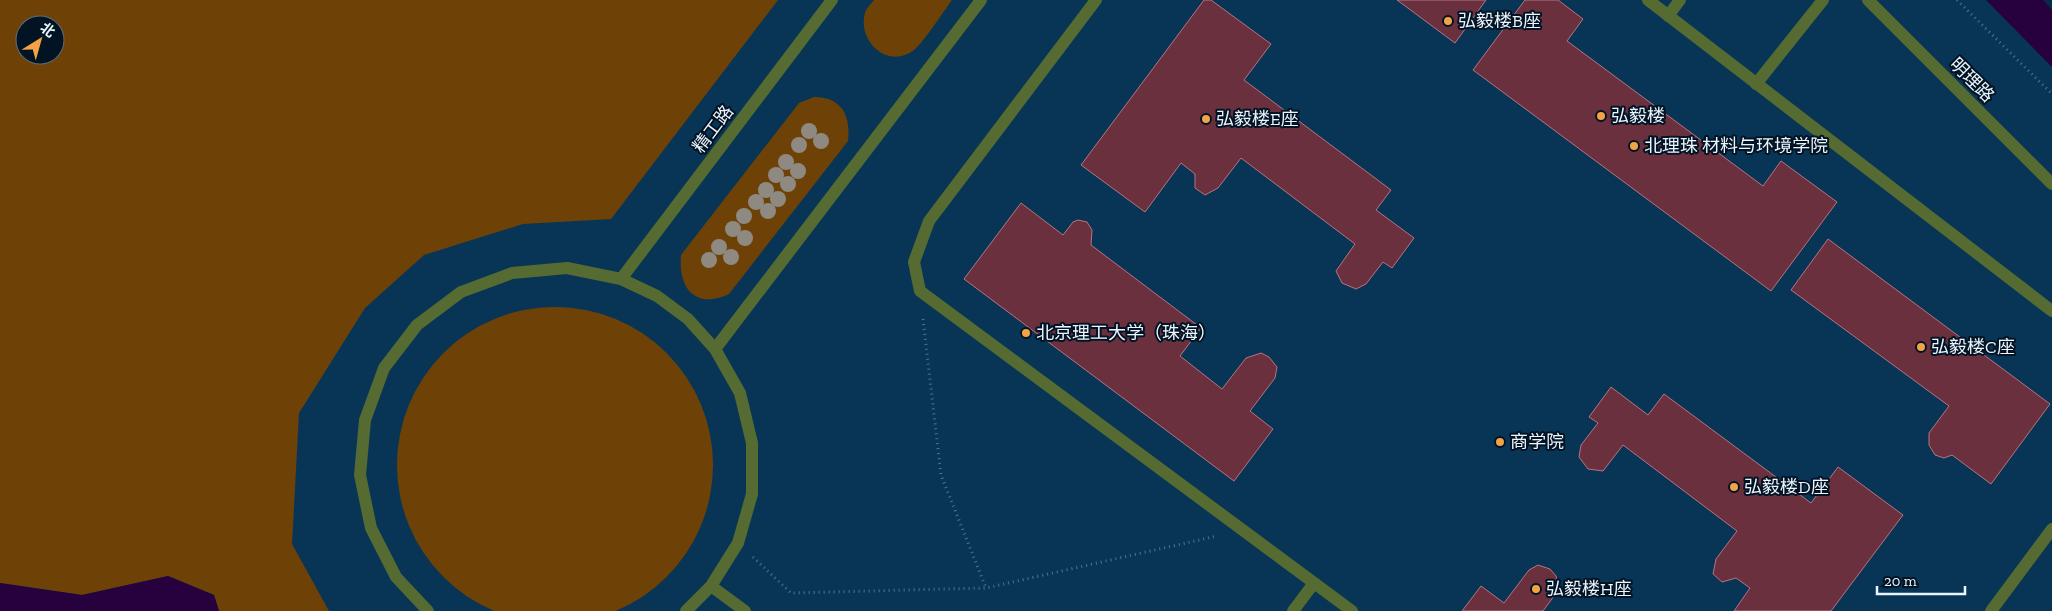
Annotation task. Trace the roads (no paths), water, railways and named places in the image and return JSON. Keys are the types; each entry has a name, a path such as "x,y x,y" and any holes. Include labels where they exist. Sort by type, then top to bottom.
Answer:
{"street":[{"name":"精工路","path":"621,279 832,0"},
{"path":"715,349 981,0"},
{"path":"1096,0 929,221 914,262 920,291 1352,611"},
{"path":"1648,0 2052,311"},
{"path":"1668,16 1680,0"},
{"path":"1756,84 1823,0"},
{"name":"明理路","path":"1868,0 2052,184"},
{"path":"428,611 396,577 371,528 360,474 365,420 384,368 417,325 461,292 512,273 567,268 621,279 657,296 688,319 715,349 740,393 752,443 752,494 738,543 712,586 686,611"},
{"path":"1991,611 2052,529"},
{"path":"1293,611 1314,583"},
{"path":"712,586 745,611"}],"place":[{"name":"弘毅楼B座","path":"1448,21"},
{"name":"弘毅楼","path":"1601,116"},
{"name":"弘毅楼E座","path":"1206,119"},
{"name":"北理珠 材料与环境学院","path":"1634,146"},
{"name":"北京理工大学（珠海）","path":"1026,333"},
{"name":"弘毅楼C座","path":"1921,347"},
{"name":"商学院","path":"1500,442"},
{"name":"弘毅楼D座","path":"1734,487"},
{"name":"弘毅楼H座","path":"1536,589"}]}
